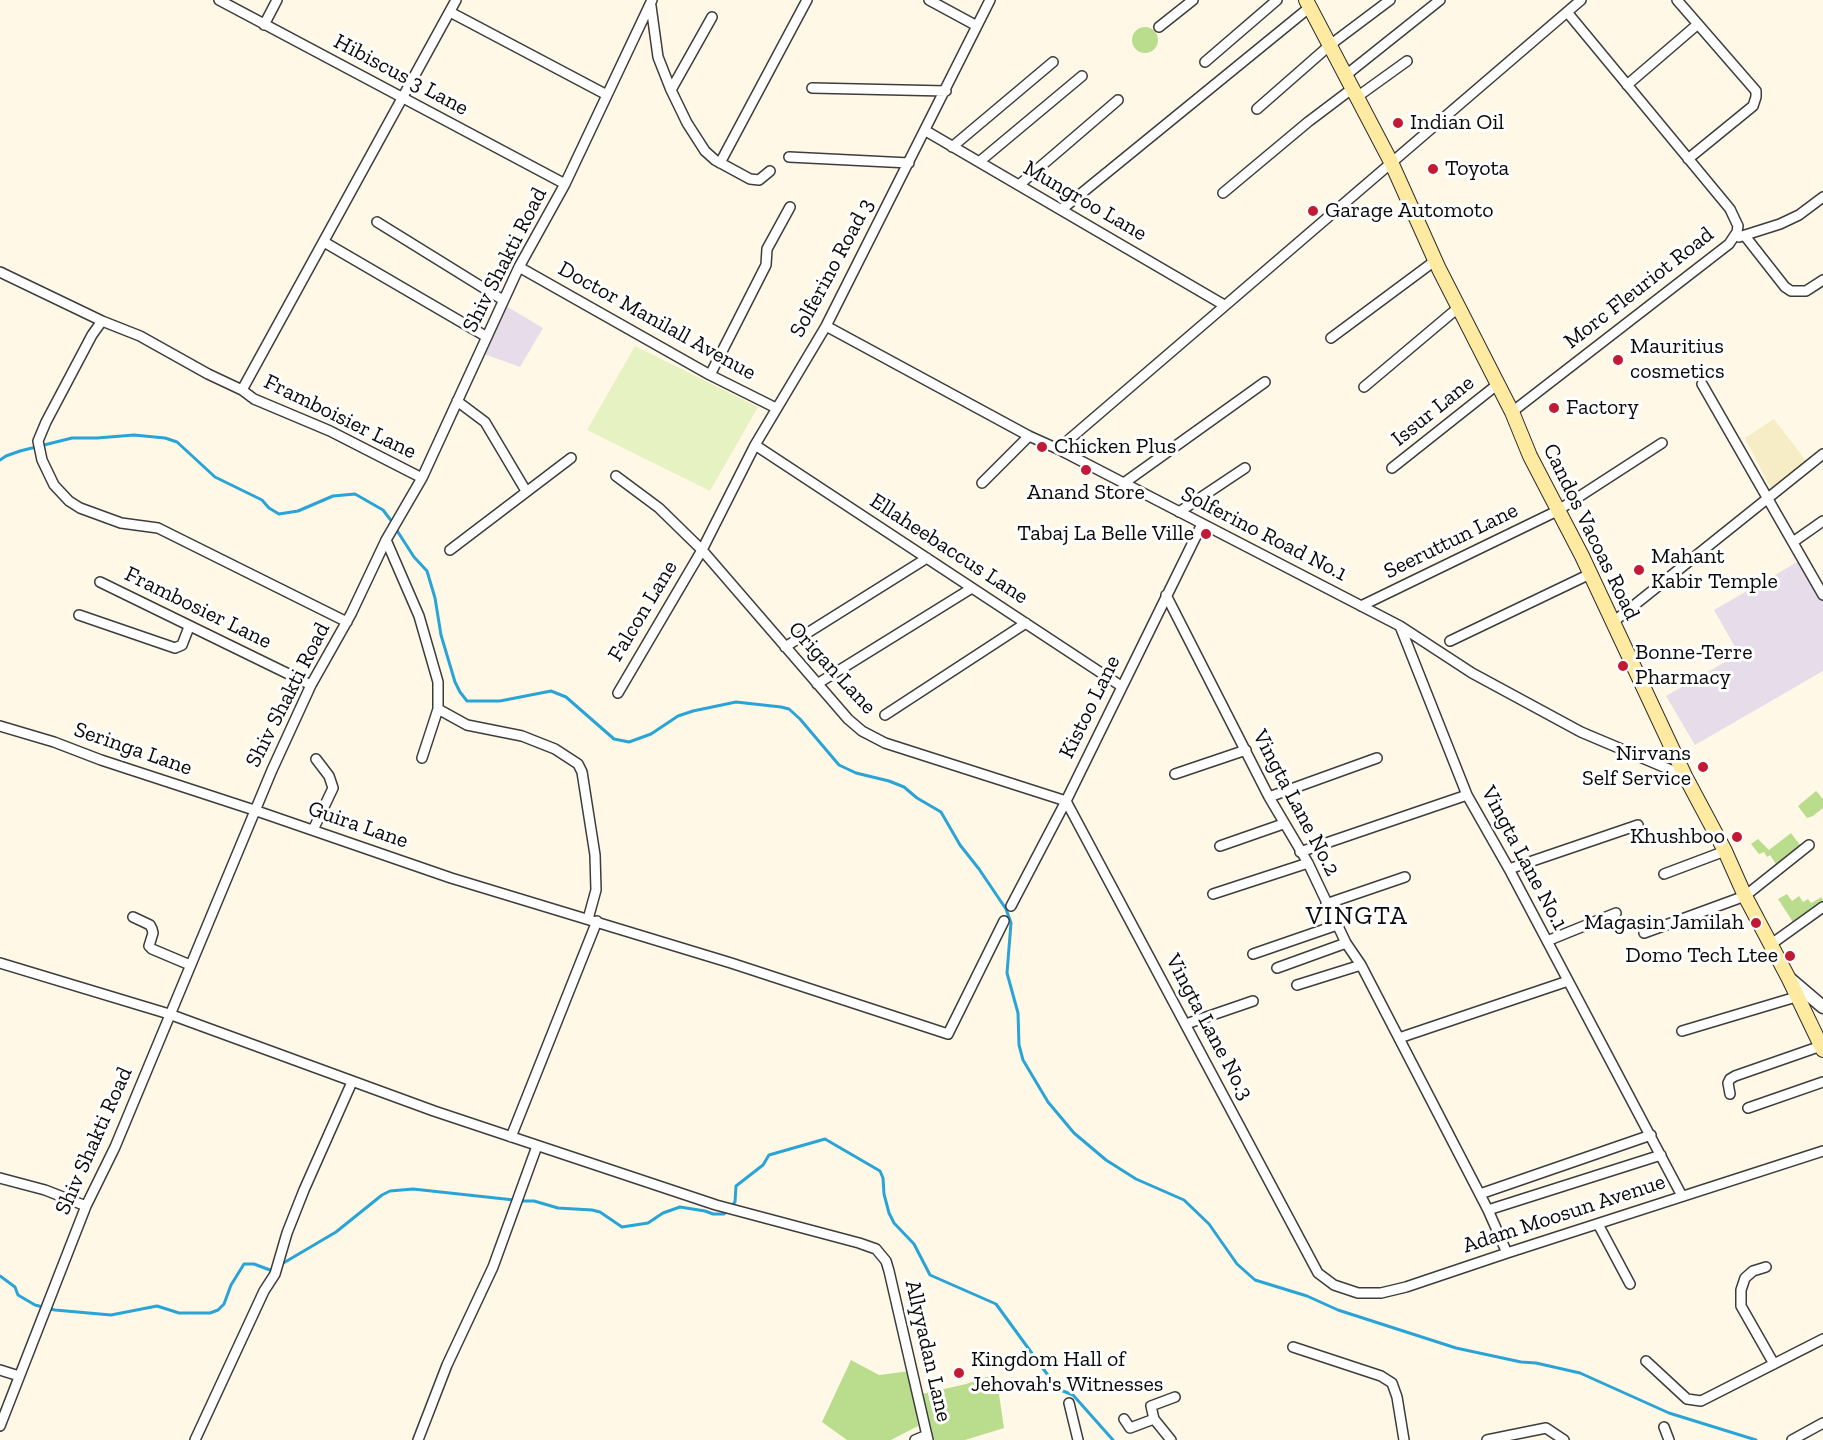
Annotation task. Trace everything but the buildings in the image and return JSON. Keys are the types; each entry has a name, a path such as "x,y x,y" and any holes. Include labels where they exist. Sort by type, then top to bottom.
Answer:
{"main road":[{"name":"Candos Vacoas Road","path":"1307,2 1391,162 1685,776 1725,851 1745,896 1822,1048"}],"street":[{"name":"Hibiscus 3 Lane","path":"219,0 565,184"},
{"path":"264,25 278,0"},
{"path":"242,390 456,0"},
{"path":"720,163 807,0"},
{"path":"929,0 977,26"},
{"name":"Solferino Road 3","path":"702,550 755,445 826,326 990,0"},
{"path":"1159,27 1193,0"},
{"path":"1204,62 1277,0"},
{"path":"1257,109 1330,45 1390,0"},
{"path":"1346,75 1440,0"},
{"path":"1058,449 1581,0"},
{"path":"1677,0 1753,86 1756,97 1753,106 1688,159"},
{"path":"652,2 652,27 658,57 687,123 705,150 720,163 754,181 764,178 770,171"},
{"name":"Shiv Shakti Road","path":"0,1425 86,1206 115,1146 254,810 311,686 347,622 389,536 422,478 519,267 565,184 652,2"},
{"path":"1061,210 1307,2"},
{"path":"450,12 607,95"},
{"name":"Morc Fleuriot Road","path":"1512,412 1734,238 1738,226 1736,218 1567,12"},
{"path":"671,90 712,17"},
{"path":"1627,85 1698,24"},
{"path":"1223,194 1308,122 1407,61"},
{"path":"952,147 1053,62"},
{"path":"980,162 1082,76"},
{"path":"812,87 946,91"},
{"path":"1018,185 1118,100"},
{"name":"Mungroo Lane","path":"926,131 1224,305"},
{"path":"789,157 909,163"},
{"path":"1734,238 1745,237 1799,215 1823,197"},
{"path":"710,375 766,265 767,249 790,207"},
{"path":"377,222 504,300"},
{"path":"1745,237 1785,287 1791,291 1806,291 1823,280"},
{"path":"324,242 487,337"},
{"path":"1331,338 1436,260"},
{"name":"Doctor Manilall Avenue","path":"519,267 710,375 776,408"},
{"name":"Framboisier Lane","path":"0,272 102,321 140,336 242,390 254,399 330,431 422,478"},
{"path":"1364,387 1459,307"},
{"path":"102,321 92,335 46,422 39,449 54,485 69,501 80,508 121,523 158,528 347,622"},
{"name":"Solferino Road No.1","path":"826,326 1029,436 1400,626 1472,673 1581,732 1685,776"},
{"path":"1124,483 1265,382"},
{"name":"Issur Lane","path":"1392,468 1498,384"},
{"path":"1702,384 1823,595"},
{"path":"457,400 485,422 526,491"},
{"path":"982,483 1029,436"},
{"name":"Seeruttun Lane","path":"1361,606 1557,511 1662,443"},
{"name":"Ellaheebaccus Lane","path":"755,445 1121,686"},
{"path":"1612,623 1823,454"},
{"path":"450,550 571,458"},
{"path":"1179,512 1245,468"},
{"name":"Origan Lane","path":"616,476 659,508 702,550 848,719 862,730 885,743 1066,801"},
{"path":"1793,542 1823,521"},
{"name":"Kistoo Lane","path":"1011,906 1066,801 1202,524"},
{"path":"389,536 419,616 438,682 438,709 422,758"},
{"name":"Falcon Lane","path":"618,693 702,550"},
{"path":"785,648 927,558"},
{"path":"1450,641 1590,574"},
{"name":"Frambosier Lane","path":"100,582 311,686"},
{"path":"817,684 972,588"},
{"name":"Vingta Lane No.2","path":"1167,595 1283,824 1308,863 1346,943 1361,965 1480,1194 1507,1252"},
{"path":"79,615 175,648 182,645 189,627"},
{"path":"885,715 1026,623"},
{"name":"Vingta Lane No.1","path":"1400,626 1467,795 1509,869 1682,1196"},
{"path":"438,709 467,725 522,736 555,749 578,764 582,772 595,855 596,890 593,920 511,1137"},
{"name":"Seringa Lane","path":"0,726 254,810"},
{"path":"1175,774 1246,750"},
{"path":"1269,797 1377,758"},
{"path":"313,830 333,788 329,776 316,759"},
{"path":"1300,852 1467,795"},
{"name":"Vingta Lane No.3","path":"1066,801 1318,1273"},
{"name":"Guira Lane","path":"254,810 450,878 593,920 948,1034 1004,921"},
{"path":"1220,846 1283,824"},
{"path":"1509,869 1638,825"},
{"path":"1644,933 1745,896 1809,845"},
{"path":"1664,874 1725,851"},
{"path":"1213,894 1308,863"},
{"path":"1326,904 1405,877"},
{"path":"1770,945 1823,907"},
{"path":"1547,941 1616,913"},
{"path":"133,917 150,925 153,933 149,946 152,949 190,965"},
{"path":"1252,954 1337,925"},
{"path":"1277,968 1346,943"},
{"path":"0,963 169,1014 352,1082 537,1146 493,1267 447,1365 418,1440"},
{"path":"1297,985 1361,965"},
{"path":"1789,979 1823,1007"},
{"path":"1399,1038 1568,981"},
{"path":"1682,1031 1796,997"},
{"path":"1186,1024 1253,1001"},
{"path":"1730,1094 1728,1083 1735,1076 1822,1048"},
{"path":"195,1440 264,1291 275,1274 295,1212 352,1082"},
{"path":"1748,1108 1823,1082"},
{"path":"1480,1194 1651,1135"},
{"name":"Allyyadan Lane","path":"537,1146 716,1205 876,1249 886,1261 889,1271 927,1438"},
{"name":"Adam Moosun Avenue","path":"1318,1273 1334,1285 1358,1293 1382,1293 1823,1151"},
{"path":"1488,1210 1661,1155"},
{"path":"0,1178 45,1190 86,1206"},
{"path":"1598,1224 1630,1284"},
{"path":"1766,1267 1753,1271 1745,1278 1741,1290 1741,1306 1774,1364"},
{"path":"1646,1361 1687,1399 1701,1401 1823,1339"},
{"path":"1293,1347 1381,1376 1392,1383 1397,1397 1404,1440"},
{"path":"0,1370 20,1376"},
{"path":"1171,1440 1154,1419 1150,1406 1175,1397"},
{"path":"1069,1403 1078,1440"},
{"path":"1124,1419 1130,1428 1154,1419"},
{"path":"1792,1440 1823,1423"},
{"path":"1664,1427 1669,1440"},
{"path":"1487,1440 1546,1428 1564,1440"},
{"path":"915,1440 927,1438"}],"shaded area":[{"path":"506,306 543,328 520,367 484,354"},
{"path":"1774,419 1807,462 1771,489 1745,438"},
{"path":"1799,561 1823,601 1823,671 1695,745 1666,696 1739,654 1714,610"}],"green space":[{"path":"1145,27 1155,30 1158,40 1155,50 1145,53 1135,50 1132,40 1135,30"},
{"path":"635,346 758,407 710,491 587,430"},
{"path":"1816,791 1823,799 1823,808 1807,818 1798,806"},
{"path":"1791,833 1800,845 1776,864 1770,855 1767,857 1764,852 1759,854 1751,844 1758,839 1769,850"},
{"path":"1787,894 1792,901 1799,896 1803,902 1808,899 1811,903 1822,897 1823,902 1793,922 1778,899"},
{"path":"851,1360 879,1375 910,1371 918,1426 891,1440 847,1440 822,1422"},
{"path":"996,1374 1004,1428 965,1440 931,1440 922,1394 966,1384"}],"waterway":[{"path":"0,460 20,451 72,438 134,435 165,438 177,442 215,477 262,500 279,514 298,511 333,496 355,494 383,510 393,523"},
{"path":"396,529 414,557 427,571 435,598 441,635 455,682 467,701 500,701 551,691 566,697 614,739 629,742 651,734 678,716 693,711 736,702 781,707 789,709 800,719 839,765 856,773 904,787 917,798 941,812 960,845 1006,909 1011,923 1007,973 1018,1013 1019,1045 1023,1060 1048,1102 1074,1133 1106,1160 1136,1179 1184,1200 1209,1224 1237,1264 1255,1280 1307,1296 1338,1310 1456,1348 1580,1373 1669,1413 1756,1440"},
{"path":"520,1201 534,1201 558,1208 600,1212 622,1227 648,1223 663,1213 680,1207 724,1214 735,1202 736,1186 763,1165 769,1155 825,1139 880,1171 889,1213 894,1223 914,1244 930,1275 996,1304 1058,1389 1073,1395 1113,1440"},
{"path":"280,1265 336,1232 390,1191 413,1189 514,1200"},
{"path":"0,1276 15,1287 18,1295 35,1305 55,1310 111,1315 157,1306 179,1313 210,1313 218,1310 224,1304 231,1285 244,1264 254,1264 270,1270 274,1268"}],"place":[{"name":"Indian Oil","path":"1398,123"},
{"name":"Toyota","path":"1433,169"},
{"name":"Garage Automoto","path":"1313,211"},
{"name":"Mauritius cosmetics","path":"1618,360"},
{"name":"Factory","path":"1554,408"},
{"name":"Chicken Plus","path":"1042,447"},
{"name":"Anand Store","path":"1086,470"},
{"name":"Tabaj La Belle Ville","path":"1206,534"},
{"name":"Mahant Kabir Temple","path":"1639,570"},
{"name":"Bonne-Terre Pharmacy","path":"1623,666"},
{"name":"Nirvans Self Service","path":"1703,767"},
{"name":"Khushboo","path":"1737,837"},
{"name":"Magasin Jamilah","path":"1756,923"},
{"name":"Domo Tech Ltee","path":"1790,956"},
{"name":"Kingdom Hall of Jehovah's Witnesses","path":"959,1373"}],"district":[{"name":"VINGTA","path":"1357,917"}]}
